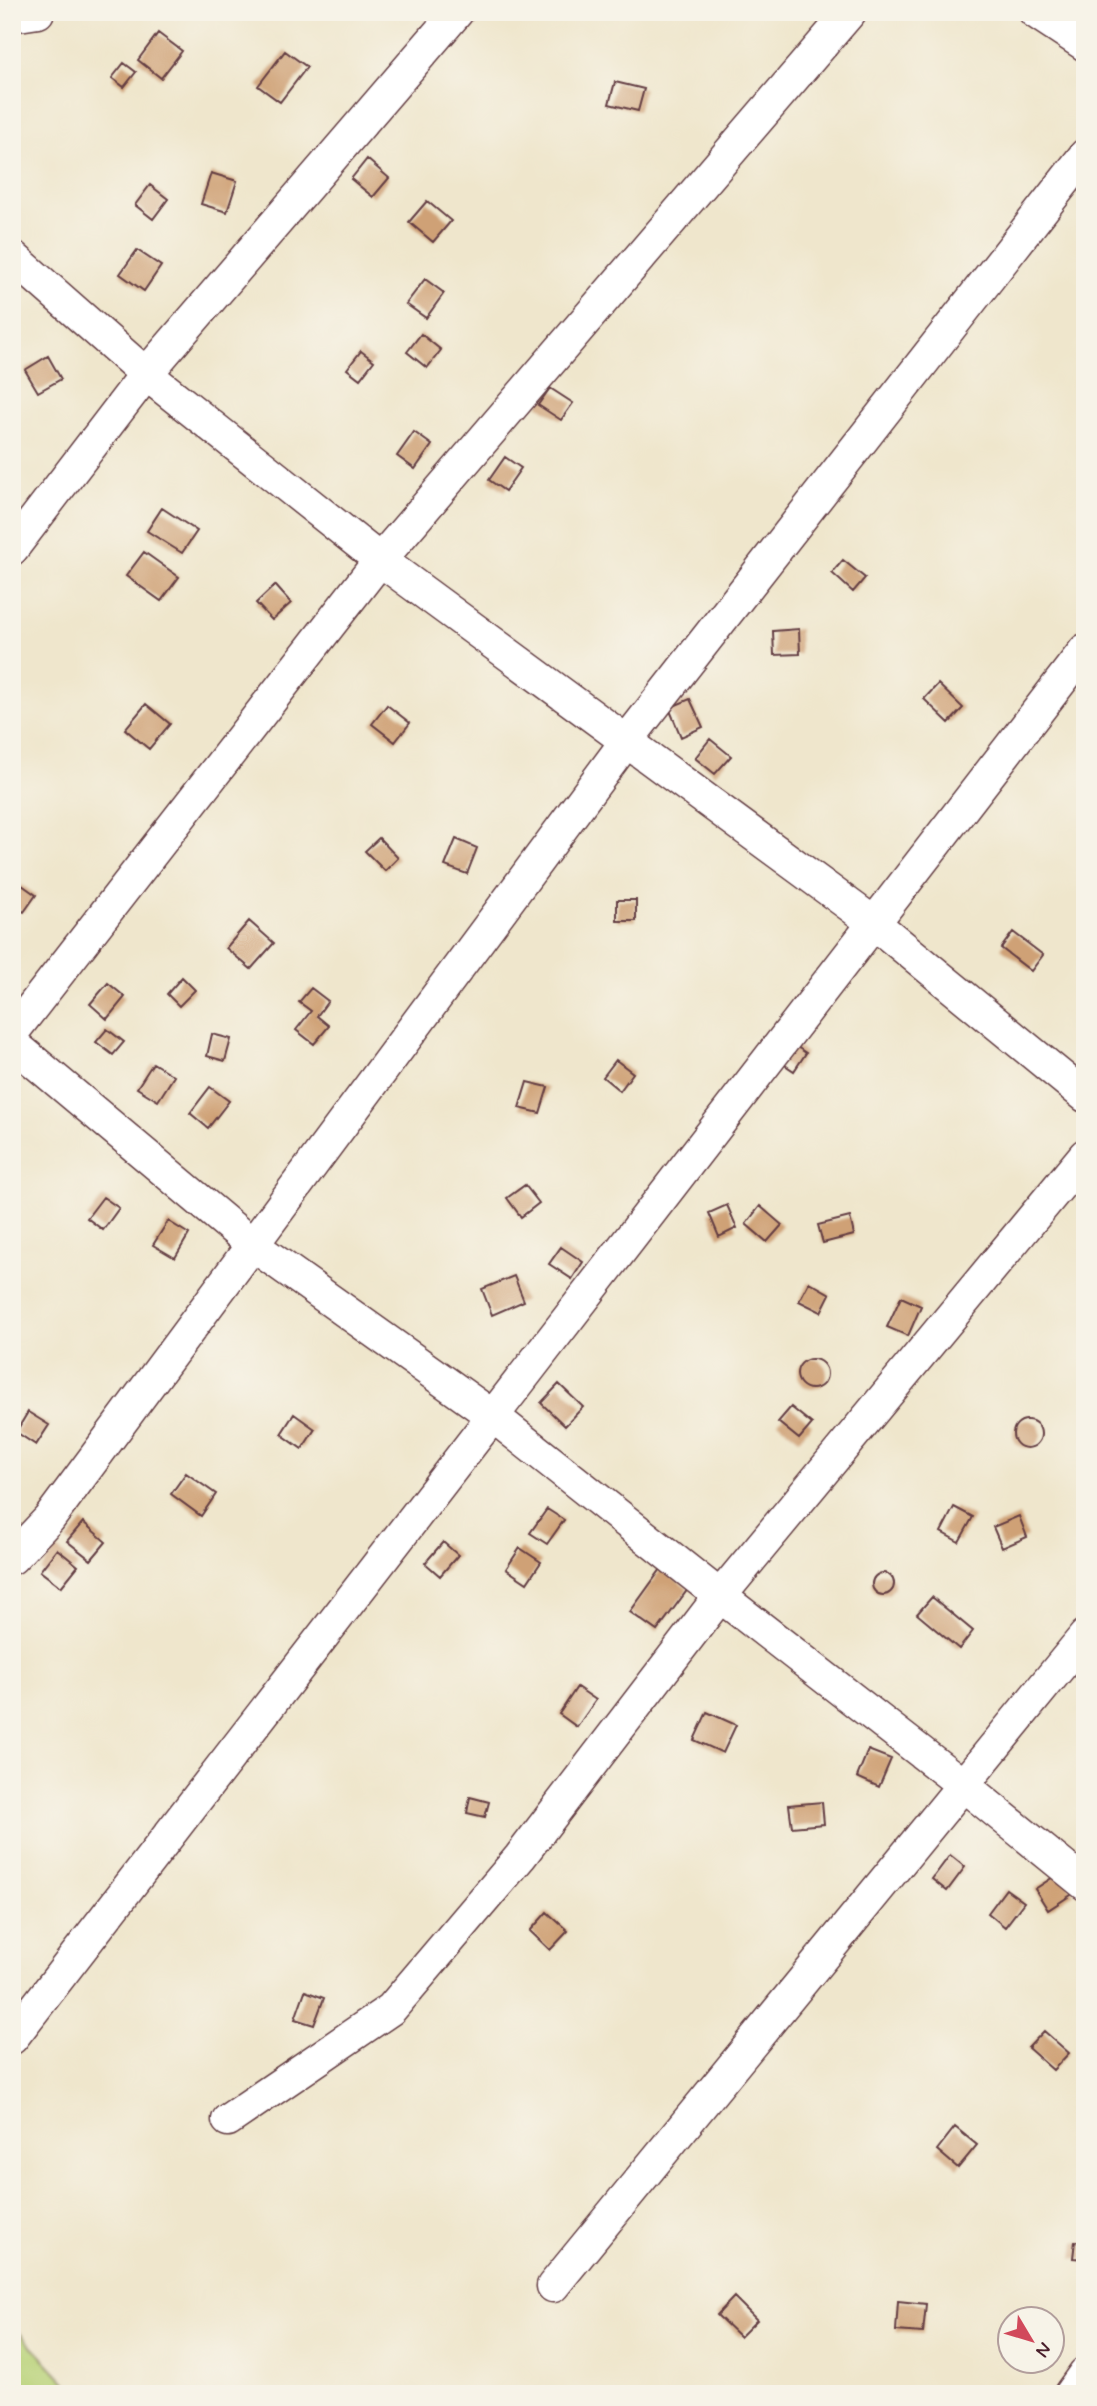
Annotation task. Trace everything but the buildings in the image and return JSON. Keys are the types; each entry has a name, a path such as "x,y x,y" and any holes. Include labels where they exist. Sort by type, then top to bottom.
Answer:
{"street":[{"path":"12,16 38,12"},
{"path":"12,549 146,374 457,12"},
{"path":"12,1033 380,560 850,12"},
{"path":"1035,12 1085,45"},
{"path":"12,1558 49,1519 625,743 1085,155"},
{"path":"12,256 146,374 380,560 873,923 1085,1096"},
{"path":"12,2038 1085,650"},
{"path":"12,1043 254,1246 494,1417 962,1784 1085,1884"},
{"path":"228,2120 391,2009 520,1857 720,1596 1085,1155"},
{"path":"552,2286 1085,1636"},
{"path":"1070,2394 1085,2373"}],"green space":[{"path":"12,2325 77,2394 12,2394"}]}
